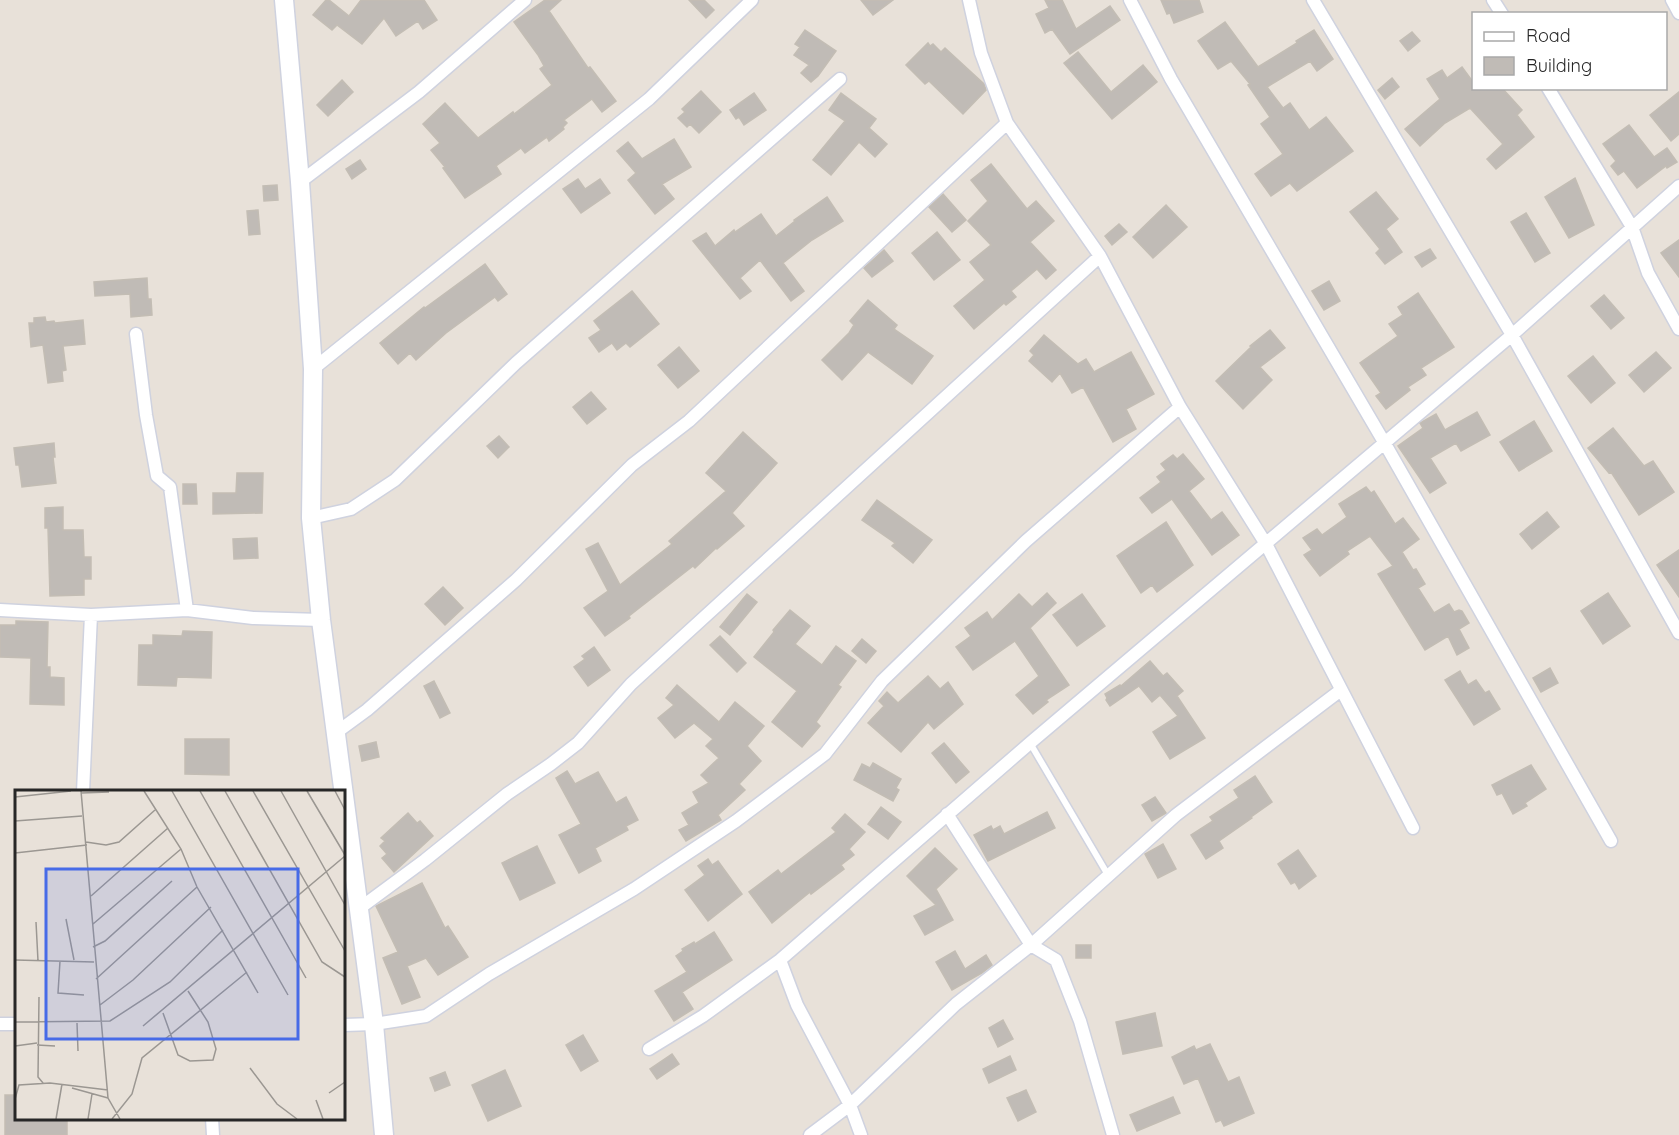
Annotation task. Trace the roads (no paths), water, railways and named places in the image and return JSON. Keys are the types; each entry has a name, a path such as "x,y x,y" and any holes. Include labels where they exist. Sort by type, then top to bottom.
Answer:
{"street":[{"path":"284,0 313,369 311,518 321,620 345,790"},
{"path":"300,182 419,93 525,0"},
{"path":"313,369 649,99 752,0"},
{"path":"969,0 981,53 1007,123 1100,256 1180,407 1266,544 1413,828"},
{"path":"1130,0 1177,89 1384,442 1611,841"},
{"path":"1313,0 1512,335 1679,633"},
{"path":"1672,0 1679,13"},
{"path":"311,518 351,509 395,480 516,363 840,79"},
{"path":"1549,90 1632,227 1648,273 1679,329"},
{"path":"337,732 367,710 516,580 632,465 689,421 1007,123"},
{"path":"649,1049 703,1016 780,960 1030,743 1512,335 1679,186"},
{"path":"360,908 425,860 507,794 578,743 631,684 1100,256"},
{"path":"136,334 146,415 157,476 170,487 187,610"},
{"path":"345,1025 374,1024 426,1016 489,974 634,889 736,821 825,754 882,681 1026,541 1180,407"},
{"path":"0,610 91,615 187,610 253,618 321,620"},
{"path":"83,790 91,615"},
{"path":"810,1135 850,1105 956,1004 1031,945 1176,815 1341,690"},
{"path":"345,793 374,1024 384,1135"},
{"path":"947,814 1031,945 1056,960 1080,1021 1113,1135"},
{"path":"780,960 797,1005 850,1105 861,1135"},
{"path":"212,1120 213,1135"}],"lane":[{"path":"1030,743 1108,876"}]}
